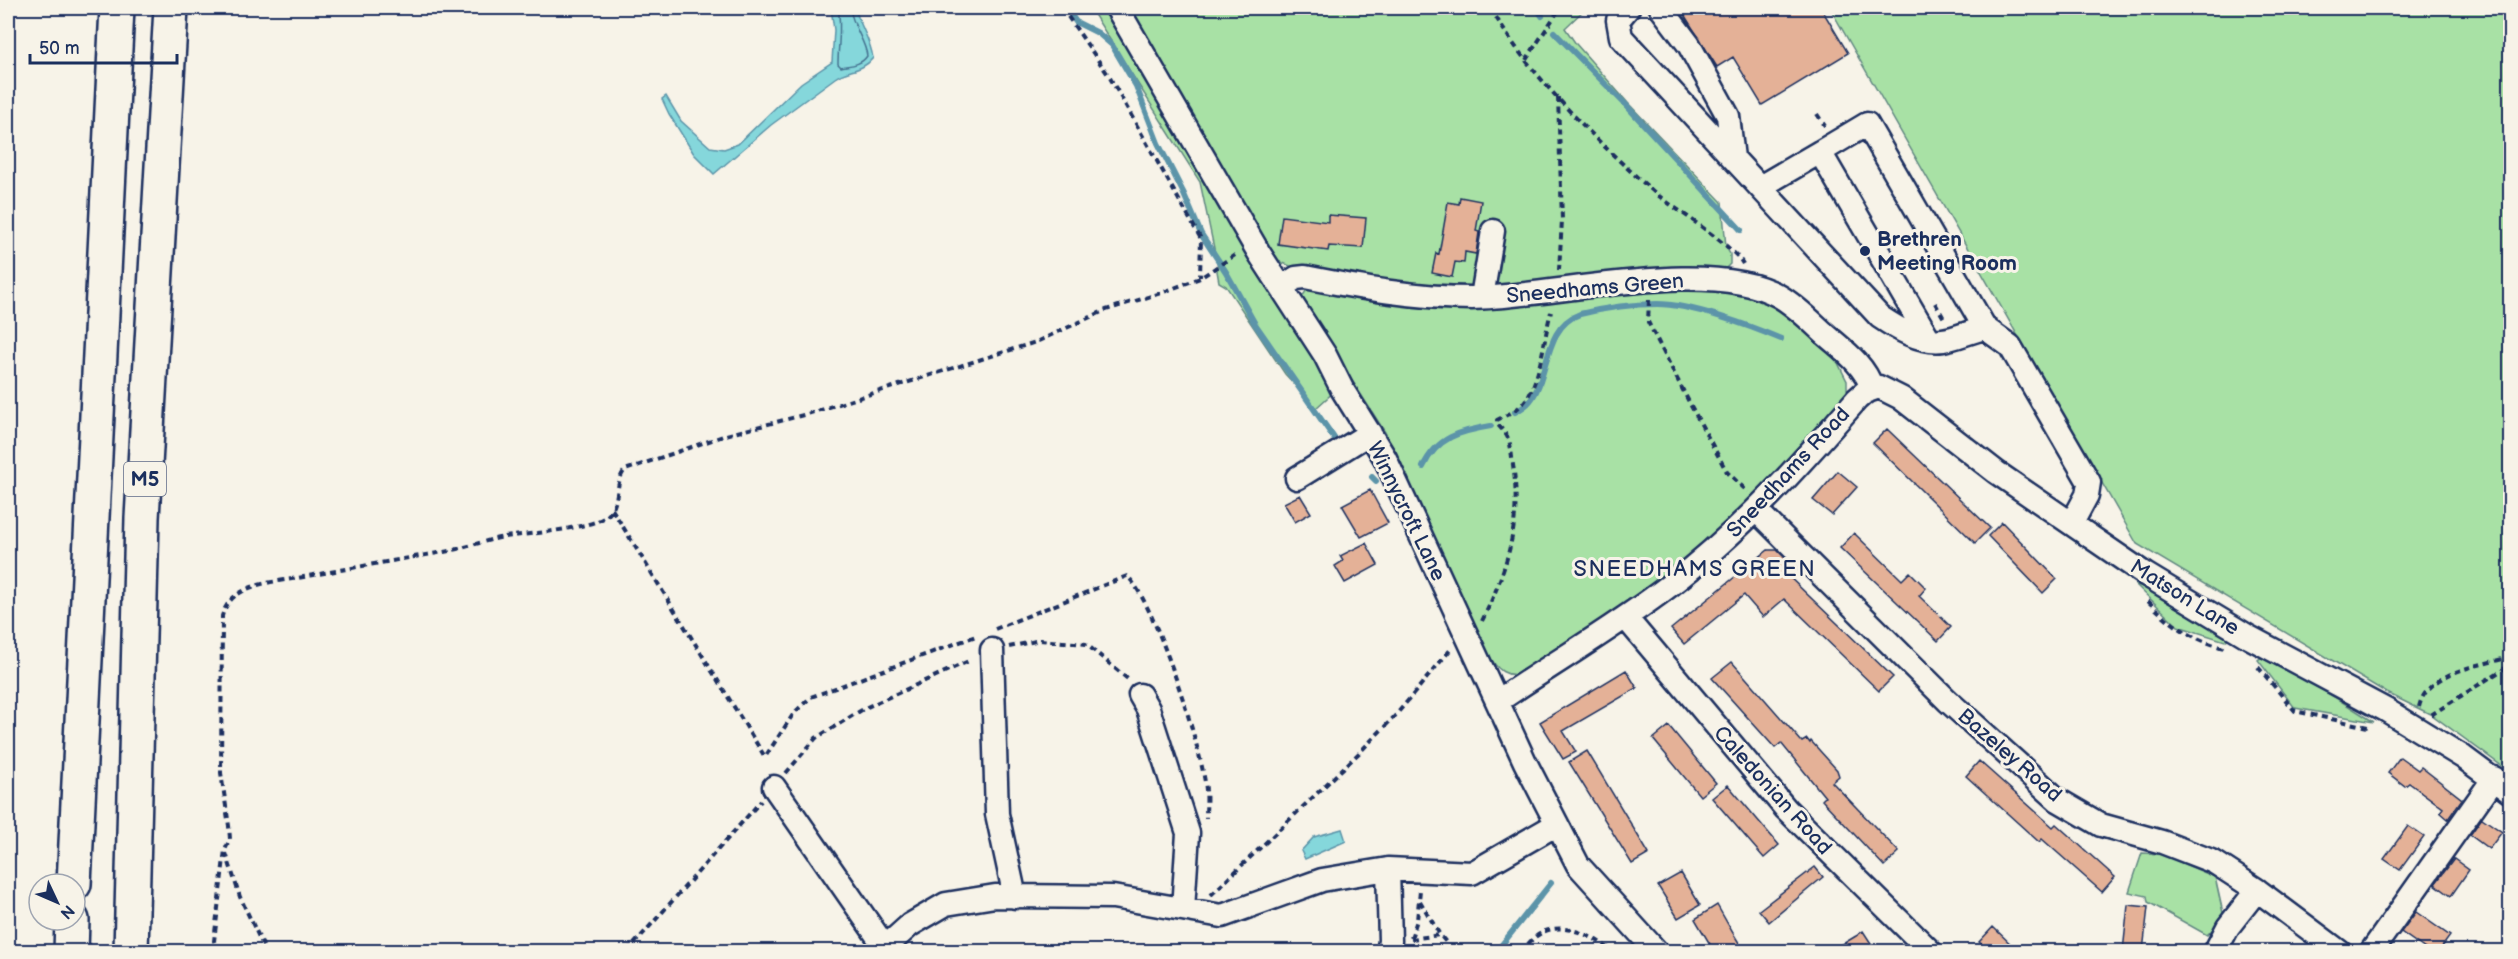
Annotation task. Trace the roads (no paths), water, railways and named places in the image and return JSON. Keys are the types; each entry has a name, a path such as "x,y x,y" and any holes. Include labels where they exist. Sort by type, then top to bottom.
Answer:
{"highway":[{"name":"M5","path":"75,872 117,8"},
{"name":"M5","path":"131,951 142,518 171,8"},
{"path":"71,951 72,932"}],"street":[{"name":"Winnycroft Lane","path":"1117,8 1259,253 1325,355 1342,389 1385,458 1461,642 1498,701 1525,762 1578,865 1657,951"},
{"path":"1628,8 1618,20 1621,37 1880,317 1897,328 1929,339 1943,340 1985,328"},
{"path":"1661,8 1689,45 1728,116 1733,158"},
{"path":"1760,187 1867,124 1985,328 2010,346 2089,482 2087,495 2072,523"},
{"path":"1820,152 1929,339"},
{"path":"1482,297 1493,231"},
{"name":"Sneedhams Green","path":"1282,287 1296,278 1305,277 1424,297 1482,297 1698,279 1748,284 1779,296 1813,323 1864,370 1872,388"},
{"name":"Sneedhams Road","path":"1498,701 1626,618 1697,564 1757,511 1857,399 1872,388"},
{"name":"Matson Lane","path":"1872,388 1883,388 1901,398 1996,472 2145,574 2249,637 2412,724 2502,785"},
{"path":"1296,478 1370,433"},
{"name":"Bazeley Road","path":"1757,511 1948,701 2058,800 2101,825 2162,842 2214,862 2257,890 2340,951"},
{"name":"Caledonian Road","path":"1626,618 1786,809 1931,951"},
{"path":"992,650 997,814 1016,897"},
{"path":"1140,695 1148,709 1188,833 1183,909"},
{"path":"2372,951 2502,785"},
{"path":"774,788 882,949 910,925 946,904 995,896 1113,897 1222,916 1322,880 1388,869 1472,873 1557,824"},
{"path":"1388,869 1390,941 1398,948"},
{"path":"2215,951 2228,927 2257,890"}],"water":[{"path":"831,8 855,8 873,58 864,66 835,78 771,125 714,174 694,154 662,99 666,96 681,121 710,147 724,149 738,144 801,83 832,62 834,30"},
{"path":"1342,829 1346,841 1305,859 1301,851 1314,837"}],"waterway":[{"path":"1066,8 1076,22 1098,33 1112,45 1136,86 1158,143 1201,234 1226,272 1255,324 1334,438"},
{"path":"1537,8 1542,16"},
{"path":"1554,32 1625,104 1741,230"},
{"path":"1515,412 1528,403 1536,391 1559,330 1568,320 1580,314 1628,306 1671,305 1720,317 1781,339"},
{"path":"1423,467 1442,442 1469,430 1491,426"},
{"path":"1372,477 1376,481"},
{"path":"1496,952 1551,883"}],"place":[{"name":"Brethren Meeting Room","path":"1865,251"}],"district":[{"name":"SNEEDHAMS GREEN","path":"1695,568"}]}
